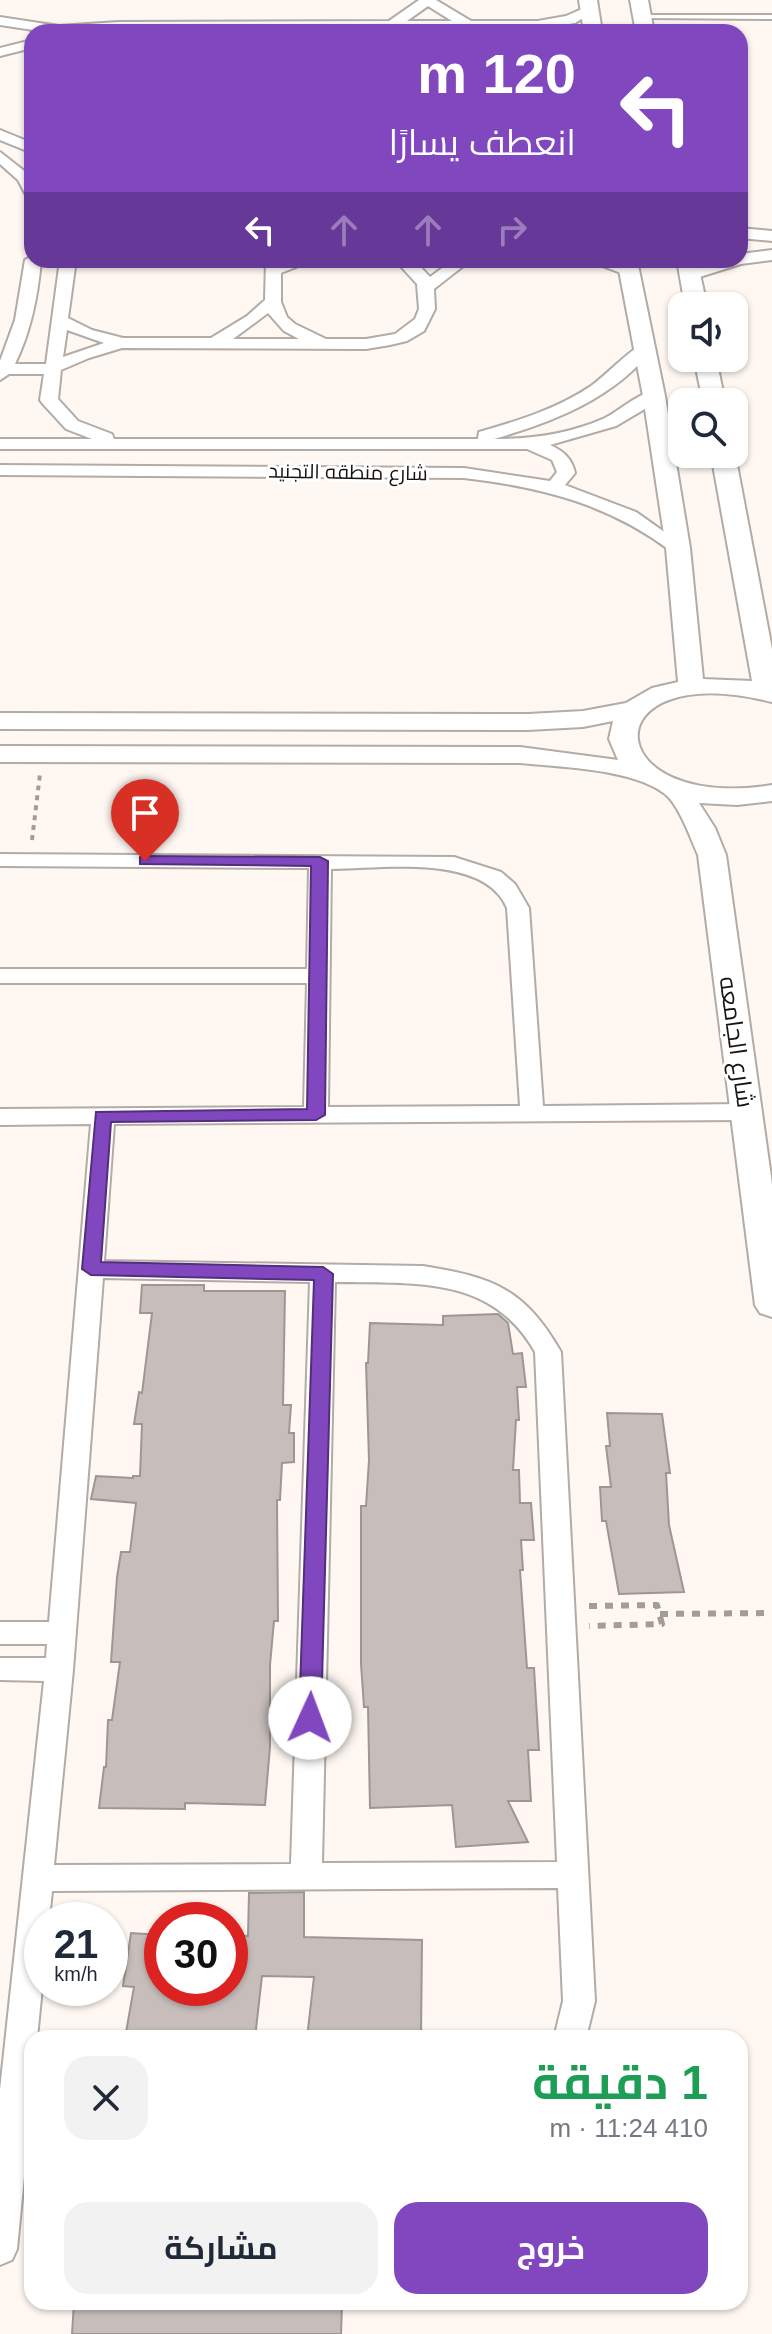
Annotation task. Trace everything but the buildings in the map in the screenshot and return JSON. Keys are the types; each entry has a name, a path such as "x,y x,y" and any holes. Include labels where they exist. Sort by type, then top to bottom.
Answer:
{"street":[{"path":"394,24 428,0 445,13 470,24"},
{"path":"551,24 570,20 588,5"},
{"path":"0,21 24,24"},
{"path":"394,24 470,24"},
{"path":"0,40 24,35"},
{"path":"0,52 24,46"},
{"path":"0,134 24,145"},
{"path":"0,156 24,177"},
{"path":"748,234 772,236"},
{"path":"748,259 772,255"},
{"path":"32,268 16,340 2,372 51,369 83,354 121,343 382,342 410,333 426,320 427,287 420,273 413,268"},
{"path":"67,268 49,400 72,425 131,445"},
{"path":"214,342 253,319 270,303 274,268"},
{"path":"427,287 452,268"},
{"path":"628,268 654,396 678,548 691,686"},
{"path":"689,268 693,292"},
{"path":"270,303 284,322 329,344"},
{"path":"58,319 86,333 121,343"},
{"path":"444,446 525,424 570,406 607,384 645,348"},
{"name":"شارع منطقه التجنيد","path":"0,444 528,444 604,427 633,413 654,396"},
{"path":"528,444 550,451 563,461 566,473 555,486"},
{"path":"645,773 624,747 622,734 626,720 635,709 659,695 691,686 729,685 770,693 726,468"},
{"name":"شارع منطقه التجنيد","path":"0,470 464,473 555,486 613,506 638,518 678,548"},
{"path":"0,721 556,722 635,709"},
{"path":"55,754 72,721"},
{"path":"0,754 520,755 583,761 645,773 675,788 725,798 772,793"},
{"name":"شارع الجامعه","path":"675,788 701,828 712,855 772,1305"},
{"path":"0,860 454,863 478,869 499,879 513,892 518,908 532,1113"},
{"path":"316,1115 320,861"},
{"path":"0,976 318,976"},
{"path":"0,1117 746,1112"},
{"path":"29,2030 38,1878 59,1670 103,1116"},
{"path":"91,1269 423,1275 457,1280 489,1290 516,1307 536,1328 548,1352 579,2001 572,2030"},
{"path":"306,1876 323,1274"},
{"path":"0,1633 62,1633"},
{"path":"0,1669 59,1670"},
{"path":"38,1878 573,1875"},
{"path":"0,2249 22,2136 24,2104"}],"lane":[{"path":"642,16 772,17"}],"path":[{"path":"29,860 55,754"},
{"path":"657,1605 660,1625 560,1616 657,1605"},
{"path":"660,1614 772,1613"}],"route":[{"path":"145,861 320,861 316,1115 103,1116 91,1269 323,1274 310,1718"}]}
